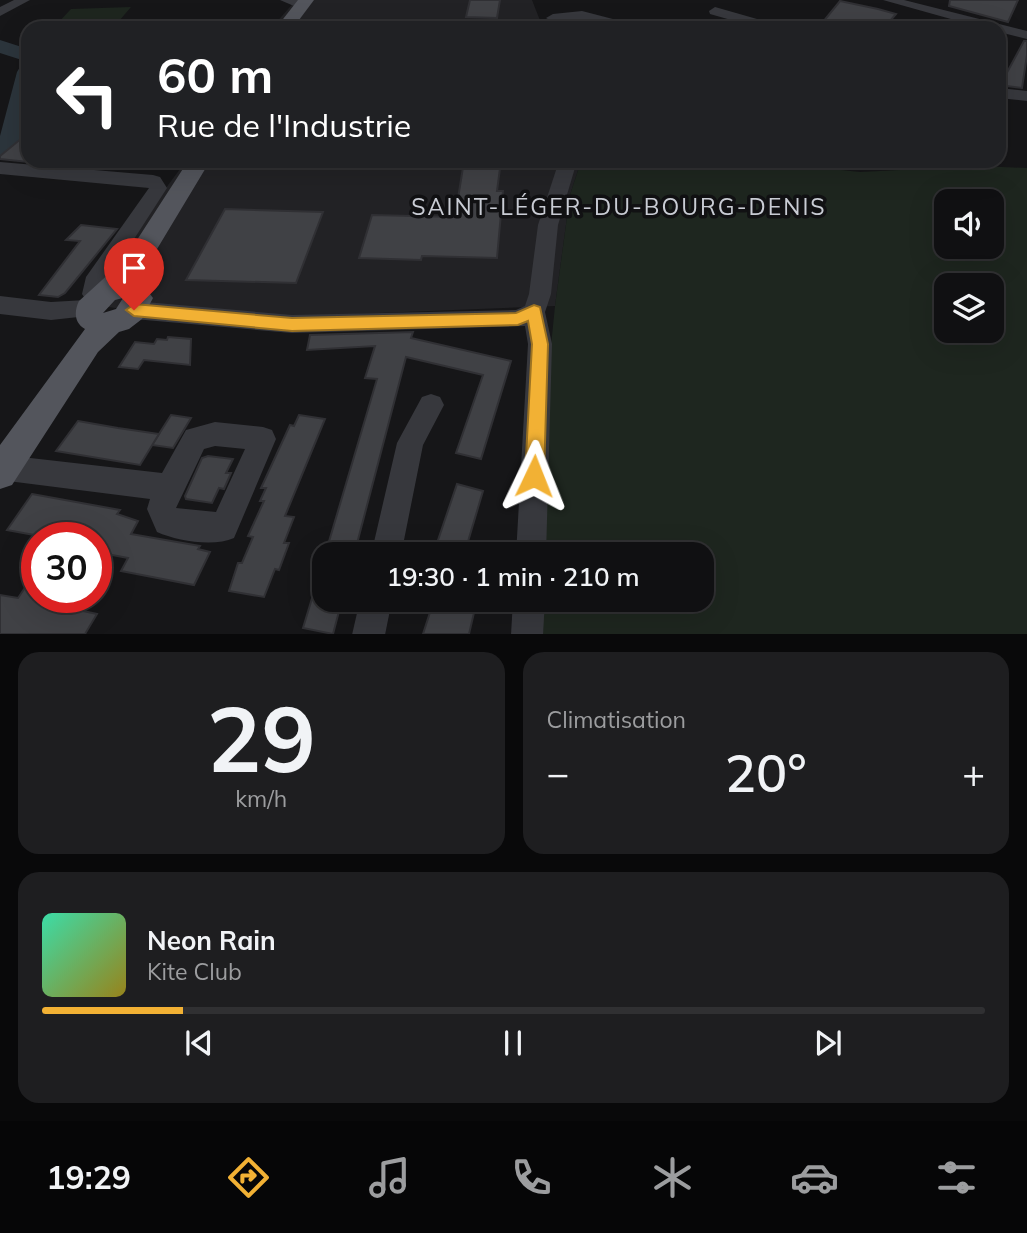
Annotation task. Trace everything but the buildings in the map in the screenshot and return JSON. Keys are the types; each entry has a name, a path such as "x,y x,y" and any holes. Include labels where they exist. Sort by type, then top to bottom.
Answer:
{"main road":[{"path":"288,21 298,2"},
{"path":"2,471 195,168"}],"street":[{"path":"0,12 24,0"},
{"path":"889,0 972,21"},
{"path":"715,11 750,21"},
{"path":"553,18 582,15 605,21"},
{"path":"1006,30 1027,35"},
{"path":"1006,94 1027,96"},
{"path":"0,168 153,181 158,188 151,202 94,283 93,294 109,306"},
{"path":"532,542 540,344 534,312 540,294 548,225 566,168"},
{"path":"0,305 51,311 109,306 292,324 518,319 534,312"},
{"path":"389,542 410,443 431,405"},
{"path":"2,471 169,488"},
{"path":"369,634 374,612"},
{"path":"527,634 528,612"}],"shaded area":[{"path":"296,0 532,0 540,21 278,21"},
{"path":"131,7 119,21 60,21 71,9"},
{"path":"148,19 199,21 147,21"},
{"path":"181,168 579,168 570,195 555,306 279,317 115,308 81,302"},
{"path":"579,168 823,168 860,172 1027,168 1027,634 522,634 525,612 714,612 714,542 531,542 555,306 570,195"}],"waterway":[{"path":"0,46 21,54"},
{"path":"0,150 12,138 21,101"}],"district":[{"name":"SAINT-LÉGER-DU-BOURG-DENIS","path":"619,207"}],"route":[{"path":"134,310 292,324 518,319 534,312 540,344 534,476"}]}
